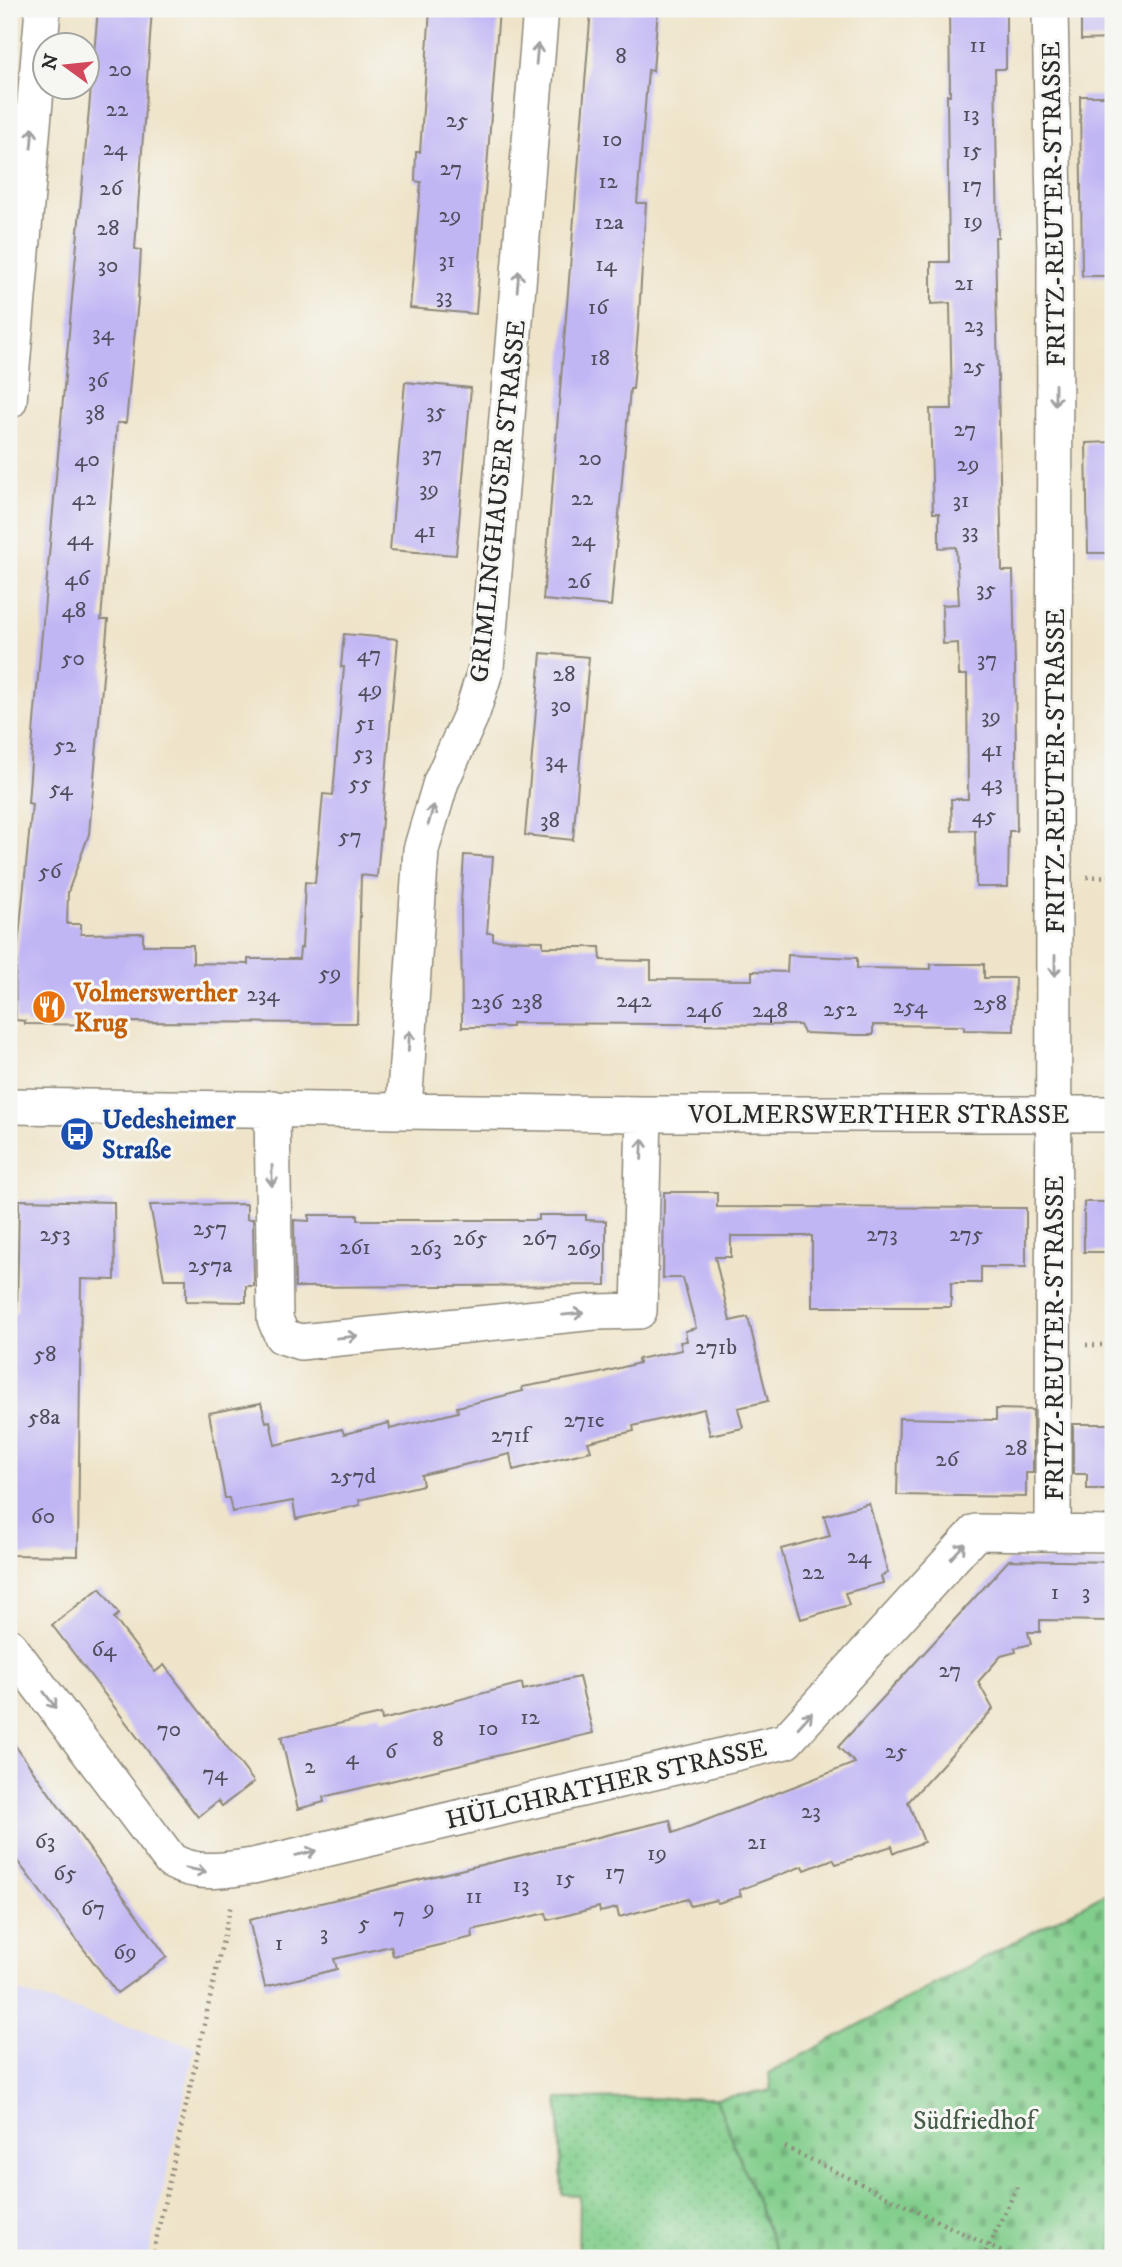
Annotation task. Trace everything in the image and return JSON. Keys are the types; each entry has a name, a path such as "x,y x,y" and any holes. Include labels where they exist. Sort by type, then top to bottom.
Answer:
{"street":[{"path":"9,401 43,9"},
{"name":"GRIMLINGHAUSER STRASSE","path":"404,1109 421,850 441,782 472,713 486,668 541,9"},
{"name":"FRITZ-REUTER-STRASSE","path":"1050,9 1055,254 1053,1533"},
{"name":"VOLMERSWERTHER STRASSE","path":"9,1106 644,1114 1113,1114"},
{"path":"272,1108 275,1319 282,1336 300,1342 595,1312 639,1311 644,1114"},
{"name":"HÜLCHRATHER STRASSE","path":"239,1868 786,1741 976,1532 1113,1534"},
{"path":"9,1646 171,1861 186,1869 205,1872 239,1868"}],"path":[{"path":"152,2258 239,1868"},
{"path":"785,2147 1014,2258"},
{"path":"983,2258 1017,2188"}],"shaded area":[{"path":"9,1989 195,2047 148,2258 9,2258"}],"green space":[{"name":"Südfriedhof","path":"1113,1889 1113,2258 779,2258 716,2098 771,2091 769,2073"},
{"path":"716,2098 779,2258 578,2258 579,2195 562,2194 558,2099"}],"building":[{"path":"98,9 152,9 135,249 141,250 138,300 126,423 117,423 101,620 108,620 89,834 68,892 67,924 81,924 81,934 143,933 143,945 193,945 193,963 248,964 248,959 299,959 302,948 305,882 315,883 323,794 333,795 344,667 341,667 344,634 398,639 377,877 361,875 357,1023 120,1022 120,1025 25,1024 25,1021 16,1020 15,978 32,804 28,803 34,722 90,102 102,102 102,32 96,32"},
{"path":"430,9 499,9 476,314 410,308 421,182 415,181 416,152 420,152"},
{"path":"591,9 658,9 653,71 648,70 637,203 646,203 638,331 633,389 630,389 611,606 543,600"},
{"path":"949,9 1006,9 1006,69 995,69 998,237 995,237 1002,571 1013,571 1015,668 1017,831 1009,831 1008,887 976,887 975,830 952,831 951,799 968,799 967,675 959,675 958,643 943,644 942,605 959,604 956,547 939,548 939,513 933,513 930,409 952,409 950,303 931,304 931,262 949,262"},
{"path":"1081,9 1113,9 1113,39 1081,40"},
{"path":"1080,96 1113,96 1113,276 1082,276"},
{"path":"405,382 471,388 456,555 390,550"},
{"path":"1113,442 1113,553 1088,553 1086,443"},
{"path":"541,653 589,657 573,840 525,835"},
{"path":"464,855 493,857 487,933 493,933 493,940 543,941 543,947 600,947 601,960 651,961 651,979 752,980 752,971 787,972 788,955 857,958 857,968 931,969 931,964 984,964 984,978 1015,978 1014,1031 964,1030 964,1026 873,1025 873,1035 857,1035 804,1033 800,1025 512,1023 512,1027 462,1027 461,903"},
{"path":"664,1192 717,1192 717,1207 1026,1208 1026,1267 981,1267 981,1283 951,1283 951,1307 812,1307 812,1236 731,1236 731,1257 715,1257 730,1321 748,1317 768,1401 738,1408 743,1428 710,1435 704,1409 633,1426 634,1431 588,1442 591,1451 513,1470 510,1454 421,1475 423,1485 359,1500 360,1505 296,1519 293,1501 232,1512 229,1498 225,1498 209,1413 261,1403 266,1422 270,1421 275,1445 342,1429 344,1434 389,1423 390,1429 458,1412 457,1407 523,1391 522,1387 596,1374 639,1363 638,1359 682,1350 680,1342 687,1341 685,1331 696,1328 683,1278 663,1278"},
{"path":"19,1200 114,1202 115,1280 81,1279 78,1556 9,1555 10,1312 17,1312"},
{"path":"1084,1202 1113,1202 1113,1252 1084,1252"},
{"path":"247,1204 247,1219 253,1219 254,1286 246,1286 246,1302 186,1301 186,1279 164,1279 150,1205"},
{"path":"309,1215 358,1215 358,1220 539,1220 539,1215 586,1215 586,1220 606,1221 606,1285 295,1287 294,1220 309,1221"},
{"path":"996,1409 1033,1410 1033,1473 1026,1473 1026,1497 897,1495 899,1418 996,1420"},
{"path":"1073,1424 1113,1424 1113,1489 1087,1489 1087,1474 1073,1474"},
{"path":"869,1503 888,1573 881,1576 883,1583 845,1593 849,1605 801,1619 781,1549 830,1536 824,1516"},
{"path":"1009,1560 1113,1562 1113,1621 1040,1620 1040,1632 1028,1632 1031,1644 1015,1648 1016,1652 1001,1656 978,1682 993,1709 908,1802 924,1842 894,1853 892,1846 836,1864 833,1859 805,1870 803,1866 739,1890 741,1896 718,1903 716,1900 690,1906 688,1899 619,1917 617,1908 600,1912 599,1907 548,1920 546,1913 472,1930 473,1937 393,1956 391,1946 334,1959 337,1969 265,1987 249,1920 670,1820 673,1833 855,1763 838,1747"},
{"path":"100,1588 119,1614 114,1618 155,1672 164,1665 254,1782 222,1806 218,1801 198,1817 52,1625"},
{"path":"579,1677 593,1733 323,1797 324,1802 298,1809 281,1737 381,1714 382,1720 522,1683 523,1690"},
{"path":"9,1737 167,1957 117,1993 9,1850"}],"place":[{"name":"Volmerswerther Krug","path":"49,1007"},
{"name":"Uedesheimer Straße","path":"77,1134"}]}
